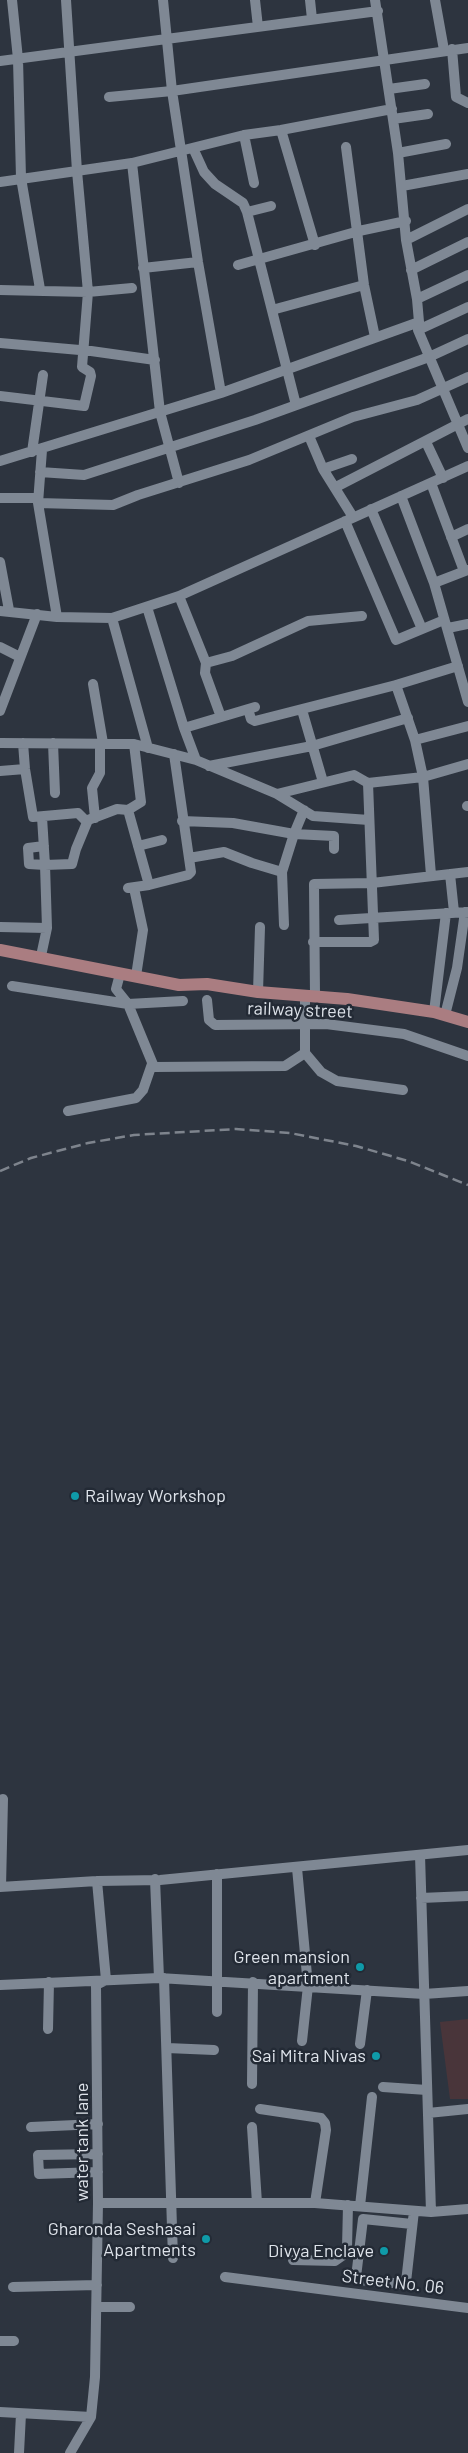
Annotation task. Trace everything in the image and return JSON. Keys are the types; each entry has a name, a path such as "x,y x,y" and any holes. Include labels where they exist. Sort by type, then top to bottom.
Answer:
{"main road":[{"path":"0,950 41,956 179,985 207,984 258,992 310,996 439,1014 468,1022"}],"street":[{"path":"0,1 11,0 18,60 21,178 40,289"},
{"path":"0,396 84,406 91,376 90,372 82,367 88,292 77,171 66,0"},
{"path":"163,0 172,91 198,262 221,393"},
{"path":"255,0 258,27"},
{"path":"310,0 312,20"},
{"path":"375,0 398,153 406,221 406,240 417,299 419,326 456,425 468,448"},
{"path":"435,0 448,50 456,97 468,103"},
{"path":"0,61 69,54 378,11"},
{"path":"109,97 172,91 384,58 468,48"},
{"path":"388,89 425,84"},
{"path":"0,182 132,163 244,135 392,114 428,114"},
{"path":"281,130 315,245"},
{"path":"244,135 254,183"},
{"path":"398,153 446,144"},
{"path":"346,147 359,231 364,285 375,337"},
{"path":"193,148 204,172 215,184 243,203 247,212 296,405"},
{"path":"132,163 160,412 179,483"},
{"path":"402,186 468,174"},
{"path":"247,212 271,206"},
{"path":"406,240 468,209"},
{"path":"238,265 315,245 359,231 406,221"},
{"path":"411,270 468,242"},
{"path":"143,268 198,262"},
{"path":"417,299 468,275"},
{"path":"272,310 364,285"},
{"path":"0,290 40,289 88,292 132,288"},
{"path":"0,461 221,393 375,337 419,326 468,307"},
{"path":"40,472 84,475 296,405 429,356 468,339"},
{"path":"0,343 155,360"},
{"path":"44,375 39,401 37,451 40,472 38,500 57,617"},
{"path":"0,498 113,505 138,495 249,460 353,417 417,400 468,377"},
{"path":"336,487 468,419"},
{"path":"309,436 323,469 336,487 396,640 422,630 446,624 468,624"},
{"path":"426,442 442,478"},
{"path":"323,469 352,460"},
{"path":"0,562 5,610 57,617 112,618 178,596 468,466"},
{"path":"431,483 466,570 434,583"},
{"path":"401,496 434,583 468,702"},
{"path":"371,509 422,630"},
{"path":"451,536 468,529"},
{"path":"178,596 206,663 205,674 220,717"},
{"path":"147,607 184,728 196,760"},
{"path":"0,711 37,614"},
{"path":"206,663 240,652 308,621 362,616"},
{"path":"112,618 148,748"},
{"path":"0,646 20,657"},
{"path":"184,728 252,708 253,721 302,710 458,666"},
{"path":"44,846 32,847 27,852 29,864 72,864 91,820 92,788 100,773 101,743 93,684"},
{"path":"396,685 415,740 423,777 431,875"},
{"path":"302,710 323,782"},
{"path":"209,766 312,746 408,718"},
{"path":"415,740 468,726"},
{"path":"0,743 134,744 196,760 277,794 313,816 369,820"},
{"path":"23,743 24,769 32,816 42,817 78,813 91,820"},
{"path":"52,743 55,793"},
{"path":"91,820 117,809 128,810 139,804 142,799 134,744"},
{"path":"136,976 143,930 131,888 149,886 188,876 191,872 182,822 174,754"},
{"path":"277,794 354,775 368,783 423,777 468,764"},
{"path":"0,771 24,769"},
{"path":"313,942 372,942 374,938 368,783"},
{"path":"128,810 149,886"},
{"path":"284,925 282,872 304,810"},
{"path":"41,956 47,928 42,817"},
{"path":"182,822 233,823 294,834 334,836 334,849"},
{"path":"138,846 162,840"},
{"path":"189,858 224,852 282,872"},
{"path":"403,1090 330,1079 314,1065 305,1052 304,1024 310,996 314,884 372,882 468,872"},
{"path":"439,1014 457,968 458,912 450,874"},
{"path":"339,920 458,912"},
{"path":"439,1014 458,912"},
{"path":"0,927 47,928"},
{"path":"258,992 260,927"},
{"path":"98,1000 116,989 120,974"},
{"path":"12,986 128,1004 183,1000"},
{"path":"116,989 128,1004 152,1064 159,1068 285,1066 305,1052"},
{"name":"railway street","path":"207,1000 209,1020 215,1025 326,1024 404,1034 468,1056"},
{"path":"68,1111 136,1098 143,1090 152,1064"},
{"path":"0,1800 3,1800 0,1887 156,1879 297,1868 468,1850"},
{"path":"420,1855 431,2212"},
{"path":"297,1868 308,1986 302,2041"},
{"path":"217,1874 217,2012"},
{"path":"156,1879 167,2048 173,2258"},
{"path":"97,1881 106,1980"},
{"path":"421,1898 468,1896"},
{"path":"0,1984 162,1978 253,1982 424,1994 468,1991"},
{"name":"water tank lane","path":"70,2453 91,2417 97,2307 96,1985 106,1980"},
{"path":"48,2029 49,1982"},
{"path":"252,2084 253,1982"},
{"path":"360,2044 368,1990"},
{"path":"167,2048 214,2050"},
{"path":"383,2087 428,2090"},
{"path":"360,2206 372,2097"},
{"path":"260,2109 321,2118 325,2123 326,2130 315,2203"},
{"path":"428,2113 468,2109"},
{"path":"31,2127 95,2131"},
{"path":"252,2127 257,2203"},
{"path":"98,2154 38,2155 39,2174 98,2174"},
{"path":"34,2179 98,2174"},
{"path":"98,2203 315,2203 431,2212 468,2209"},
{"path":"293,2260 335,2261 345,2254 348,2248 348,2205"},
{"path":"412,2224 363,2219 356,2277 359,2280 405,2284 414,2211"},
{"name":"Street No. 06","path":"225,2277 468,2308"},
{"path":"13,2287 97,2285"},
{"path":"97,2307 130,2307"},
{"path":"0,2341 14,2341"},
{"path":"0,2412 91,2417"},
{"path":"18,2453 21,2414"}],"shaded area":[{"path":"468,2019 468,2099 450,2099 440,2022"}],"railway":[{"path":"0,1171 31,1158 88,1143 134,1135 236,1129 290,1133 356,1146 408,1161 468,1185"}],"place":[{"name":"Railway Workshop","path":"75,1496"},
{"name":"Green mansion apartment","path":"360,1967"},
{"name":"Sai Mitra Nivas","path":"376,2056"},
{"name":"Gharonda Seshasai Apartments","path":"206,2239"},
{"name":"Divya Enclave","path":"384,2251"}]}
